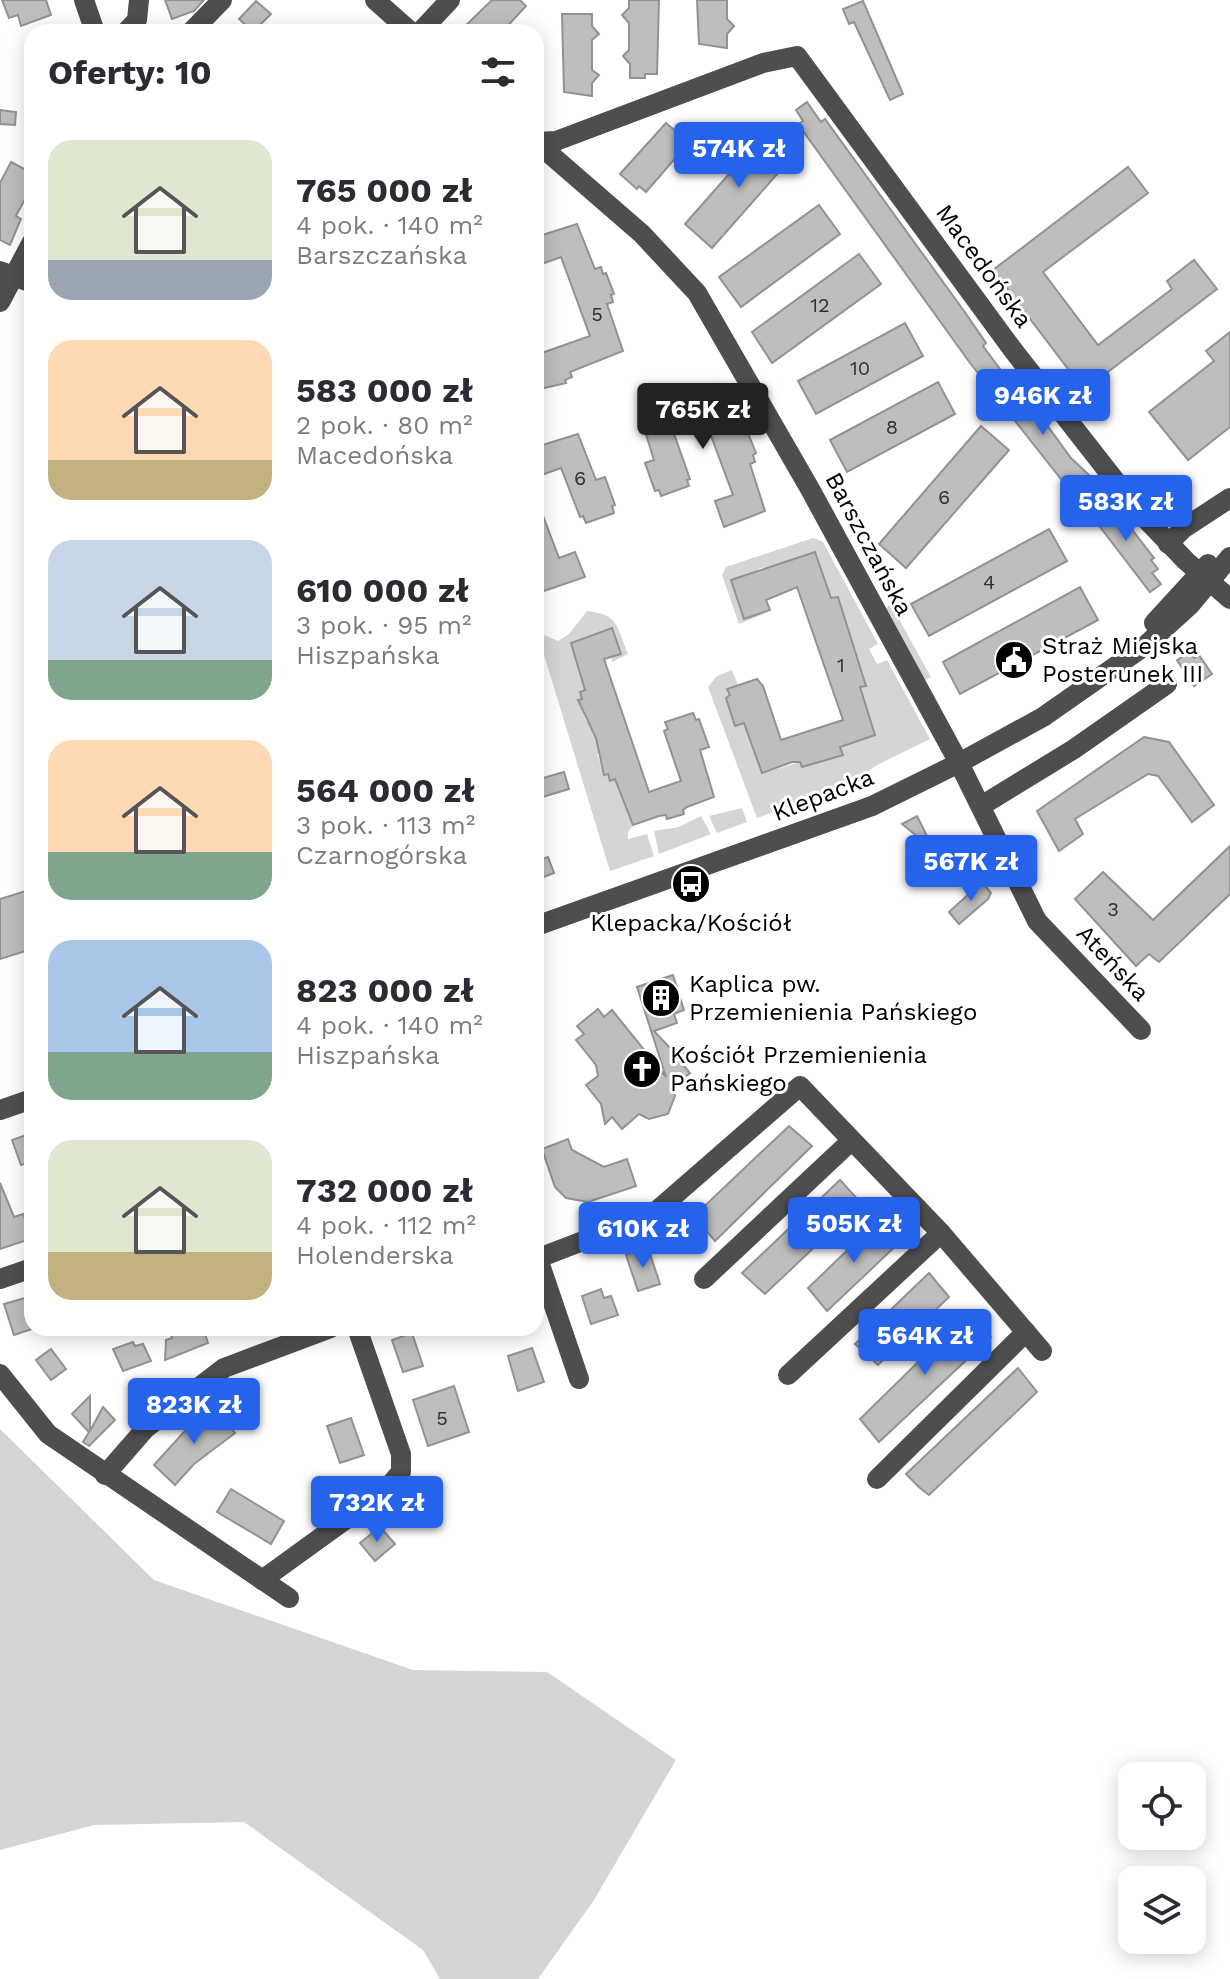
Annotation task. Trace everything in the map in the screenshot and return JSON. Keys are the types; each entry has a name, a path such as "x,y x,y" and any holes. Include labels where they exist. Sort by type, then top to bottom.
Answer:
{"street":[{"path":"84,0 92,24"},
{"path":"133,24 137,20 139,0"},
{"path":"199,24 222,0"},
{"path":"375,0 402,24"},
{"path":"428,24 450,0"},
{"name":"Macedońska","path":"544,142 556,141 763,63 797,56 1013,350 1168,544 1230,599"},
{"name":"Barszczańska","path":"544,149 642,234 697,293 810,489 959,763"},
{"path":"0,302 24,258"},
{"path":"1168,544 1184,528 1230,498"},
{"name":"Klepacka","path":"1205,577 1230,543"},
{"name":"Klepacka","path":"544,923 872,806 959,763 1043,717 1109,669 1230,557"},
{"path":"981,806 1074,749 1167,684"},
{"name":"Ateńska","path":"959,763 1037,921 1141,1030"},
{"path":"544,1253 653,1214 800,1086 850,1142 941,1233 1042,1351"},
{"path":"0,1110 24,1102"},
{"path":"704,1279 850,1142"},
{"path":"788,1375 941,1233"},
{"path":"0,1279 24,1271"},
{"path":"544,1276 579,1379"},
{"path":"877,1479 1026,1332"},
{"path":"105,1475 146,1428 224,1368 310,1336"},
{"path":"262,1580 385,1491 401,1472 401,1454 360,1336"},
{"path":"0,1374 48,1434 289,1598"}],"shaded area":[{"path":"813,538 823,542 878,644 869,649 877,664 887,660 930,739 877,765 848,785 757,818 708,687 717,676 732,670 738,685 728,689 730,695 726,698 735,725 744,723 763,773 800,762 802,767 840,747 875,735 860,687 866,685 838,597 831,598 815,553 758,569 740,608 744,619 769,612 739,624 722,575 726,567"},
{"path":"890,603 931,677 924,681 885,611"},
{"path":"587,611 605,615 619,630 628,654 612,662 611,657 621,653 612,628 598,633 579,671 585,690 580,692 582,699 579,701 586,721 597,725 600,753 597,754 604,774 610,781 615,779 633,825 628,839 647,834 654,856 610,871 544,655 544,635 558,641 569,634"},
{"path":"742,808 747,822 717,833 709,816"},
{"path":"701,816 711,834 659,854 654,831 679,827"},
{"path":"0,1429 154,1580 413,1670 547,1672 676,1760 594,1900 538,1979 440,1979 423,1950 244,1822 94,1825 0,1850"}],"building":[{"path":"2,0 46,0 51,15 21,26 18,15 9,18"},
{"path":"165,0 204,0 194,11 172,19"},
{"path":"492,0 520,0 526,6 509,24 467,24"},
{"path":"629,0 659,0 657,74 645,74 645,78 630,78 630,64 623,56 629,50 629,23 622,15 629,8"},
{"path":"697,0 727,0 727,19 734,26 727,34 727,48 699,44"},
{"path":"256,1 271,14 261,24 244,24 239,19"},
{"path":"863,1 903,94 890,100 854,22 849,24 843,9"},
{"path":"562,14 592,14 592,26 599,34 592,40 592,70 599,75 592,83 592,96 564,92"},
{"path":"807,102 821,122 825,119 964,311 986,343 983,346 1011,384 994,393 970,363 798,124 803,121 796,110"},
{"path":"0,110 16,112 15,125 0,124"},
{"path":"666,123 680,135 677,139 686,146 646,192 639,186 637,189 620,174"},
{"path":"766,132 793,156 712,248 685,224"},
{"path":"11,162 24,169 24,201 16,216 21,219 10,245 0,240 0,183"},
{"path":"1128,167 1148,193 1043,272 1098,345 1172,289 1167,281 1194,260 1217,289 1084,390 993,270"},
{"path":"819,205 840,234 741,307 719,277"},
{"path":"577,224 595,269 601,267 603,274 606,273 614,294 611,295 613,302 607,304 623,351 570,372 572,377 565,380 566,383 544,388 544,352 590,336 561,257 544,263 544,234"},
{"path":"859,254 881,284 772,363 752,332"},
{"path":"905,323 923,356 816,414 798,381"},
{"path":"1230,332 1230,427 1188,460 1149,412 1214,361 1206,351"},
{"path":"938,382 955,414 847,472 830,440"},
{"path":"719,384 737,429 743,427 745,434 748,433 756,453 753,455 755,462 750,464 765,511 724,527 715,501 733,495 704,417 672,428 690,479 687,480 689,486 661,496 659,490 655,491 645,463 654,460 639,412"},
{"path":"1017,384 1071,458 1089,475 1068,488 1001,403"},
{"path":"981,426 1009,450 906,568 879,544"},
{"path":"578,434 596,480 605,477 615,505 612,506 614,513 586,523 583,516 580,517 561,468 544,474 544,445"},
{"path":"1102,499 1109,508 1113,505 1154,558 1151,560 1158,569 1152,573 1161,584 1150,592 1087,510"},
{"path":"544,518 559,558 575,552 585,577 544,591"},
{"path":"1049,529 1067,561 929,636 911,604"},
{"path":"815,552 831,598 838,597 866,686 860,687 875,735 840,747 843,755 802,767 800,762 792,762 762,773 744,723 735,726 726,698 730,695 727,689 757,679 763,686 781,740 843,720 797,587 766,600 770,610 744,619 731,580"},
{"path":"1080,587 1098,620 960,694 943,662"},
{"path":"612,628 621,654 604,659 649,792 681,781 664,731 668,729 665,722 693,713 696,720 699,719 709,747 700,750 714,797 687,807 683,810 684,814 667,819 666,815 659,816 633,825 615,779 610,781 608,774 604,775 596,738 578,700 582,699 580,692 585,690 571,643"},
{"path":"1190,652 1194,658 1199,655 1212,674 1194,686 1177,660"},
{"path":"1144,737 1169,742 1214,805 1192,822 1158,776 1148,774 1075,819 1083,834 1059,851 1037,811"},
{"path":"564,772 569,789 544,797 544,778"},
{"path":"917,816 934,850 902,824"},
{"path":"1230,846 1230,894 1159,962 1149,954 1136,966 1075,899 1103,872 1153,920"},
{"path":"548,857 554,873 544,877 544,858"},
{"path":"982,882 991,893 988,899 959,924 949,912"},
{"path":"24,892 24,952 0,959 0,899"},
{"name":"Kościół Przemienienia Pańskiego","path":"673,975 684,1010 674,1014 677,1023 654,1031 669,1047 688,1055 680,1061 690,1073 672,1087 675,1096 668,1114 649,1119 639,1114 622,1129 612,1117 605,1124 601,1104 586,1085 598,1076 596,1065 576,1040 584,1034 577,1026 598,1009 604,1017 612,1010 666,1077 637,987"},
{"path":"789,1126 812,1146 715,1241 694,1216"},
{"path":"24,1136 24,1164 21,1165 12,1140"},
{"path":"568,1139 572,1150 604,1167 627,1159 636,1186 588,1202 566,1198 555,1187 544,1148"},
{"path":"840,1180 861,1203 765,1294 742,1273"},
{"path":"0,1183 14,1217 23,1214 24,1241 0,1249"},
{"path":"879,1220 901,1241 827,1311 808,1288"},
{"path":"648,1248 660,1284 638,1291 626,1255"},
{"path":"929,1273 949,1297 878,1365 855,1344"},
{"path":"601,1289 604,1298 611,1296 618,1315 591,1324 582,1296"},
{"path":"24,1298 24,1332 14,1335 4,1304"},
{"path":"966,1315 991,1337 879,1442 860,1419"},
{"path":"206,1336 208,1343 165,1360 166,1340"},
{"path":"413,1336 423,1366 403,1372 392,1340"},
{"path":"133,1342 135,1346 143,1344 151,1361 123,1371 113,1349"},
{"path":"532,1348 544,1382 518,1391 508,1356"},
{"path":"51,1349 66,1369 51,1380 36,1360"},
{"path":"1018,1368 1037,1392 929,1495 906,1474"},
{"path":"454,1386 469,1432 428,1446 413,1400"},
{"path":"90,1396 90,1431 103,1407 115,1420 89,1446 83,1442 89,1432 72,1414"},
{"path":"216,1408 235,1433 194,1464 175,1485 154,1465 183,1433"},
{"path":"351,1418 364,1455 340,1463 327,1426"},
{"path":"231,1489 284,1521 271,1544 217,1512"},
{"path":"380,1527 395,1544 375,1561 360,1543"}],"place":[{"name":"Straż Miejska Posterunek III","path":"1014,660"},
{"name":"Klepacka/Kościół","path":"691,884"},
{"name":"Kaplica pw. Przemienienia Pańskiego","path":"661,998"},
{"name":"Kościół Przemienienia Pańskiego","path":"642,1069"}]}
